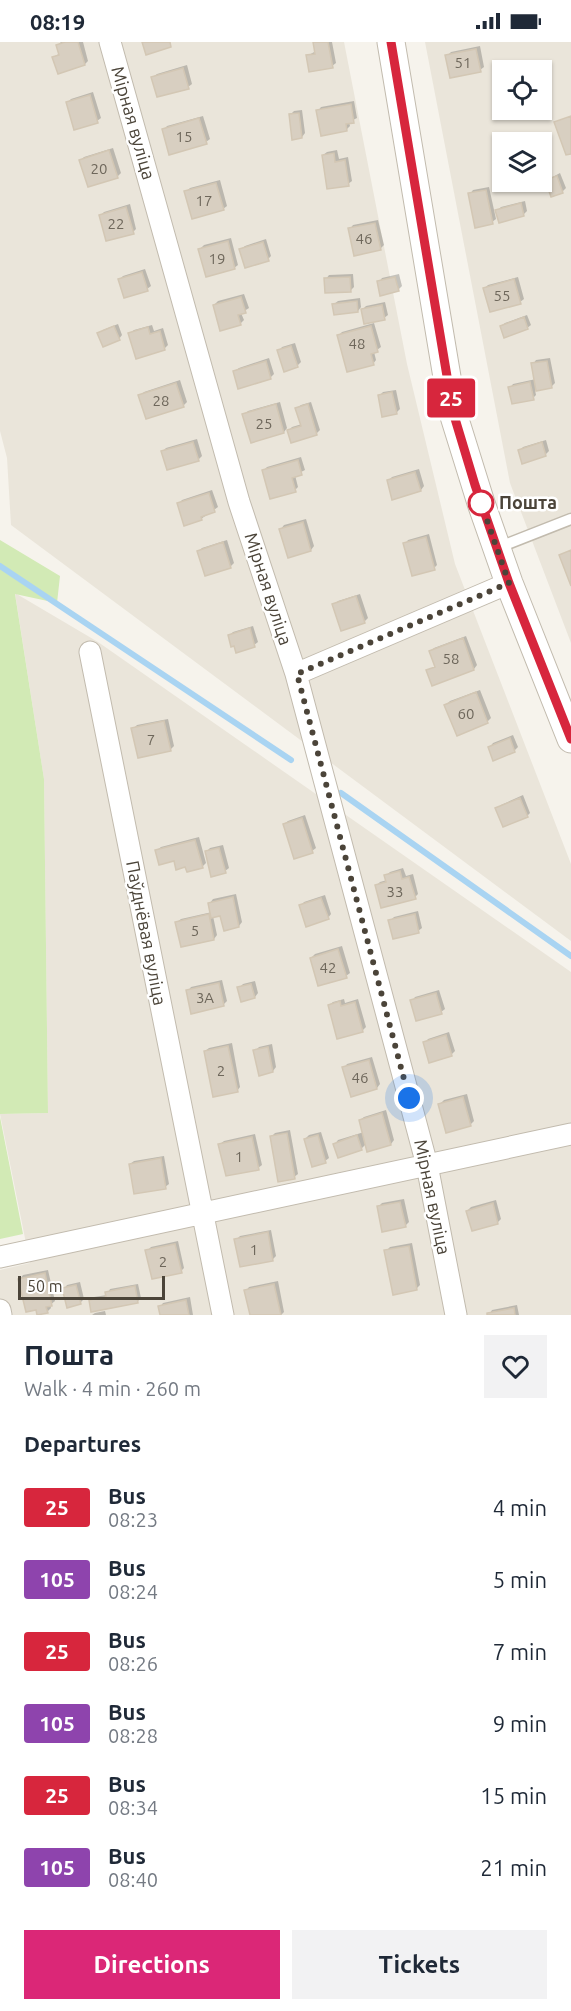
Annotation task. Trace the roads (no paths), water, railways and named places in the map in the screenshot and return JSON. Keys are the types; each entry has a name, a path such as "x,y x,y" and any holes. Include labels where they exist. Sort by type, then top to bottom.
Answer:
{"street":[{"name":"Мірная вуліца","path":"110,42 239,502 297,674 427,1165 456,1315"},
{"path":"391,42 453,412 509,583 571,739"},
{"path":"297,674 509,583"},
{"name":"Паўднёвая вуліца","path":"90,652 223,1315"},
{"path":"0,1257 571,1134"},
{"path":"0,1310 1,1315"}],"lane":[{"path":"497,548 571,519"}],"waterway":[{"path":"0,566 291,760"},
{"path":"341,793 571,956"}],"place":[{"name":"Пошта","path":"481,503"}]}
